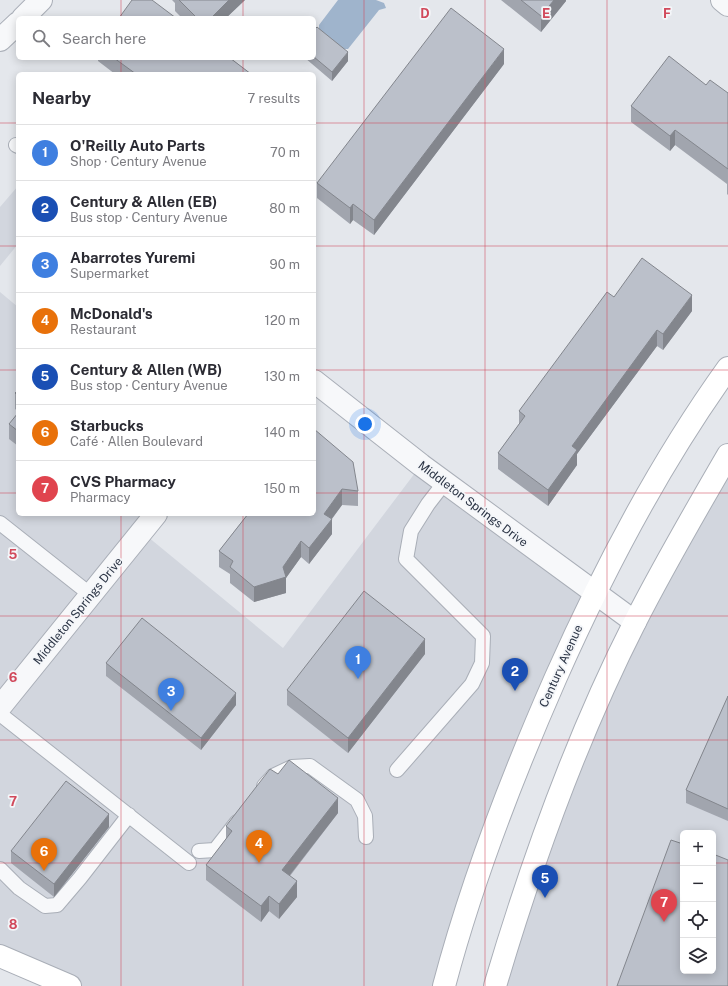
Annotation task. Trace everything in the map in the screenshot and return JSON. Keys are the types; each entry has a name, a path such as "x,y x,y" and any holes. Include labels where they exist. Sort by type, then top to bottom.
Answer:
{"main road":[{"name":"Century Avenue","path":"446,977 475,883 510,787 540,713 594,594 625,534 667,460 728,368"},
{"path":"495,986 533,865 570,766 635,622 688,523 728,455"},
{"path":"0,956 70,986"},
{"path":"434,986 446,977"}],"street":[{"path":"25,16 41,0"},
{"path":"722,0 728,4"},
{"path":"0,40 16,25"},
{"name":"Middleton Springs Drive","path":"316,383 594,594 635,622"},
{"name":"Middleton Springs Drive","path":"0,707 154,516"}],"lane":[{"path":"396,770 472,684 482,663 483,636 406,559 411,531 428,504 445,482"},
{"path":"0,523 91,595"},
{"path":"0,714 189,863"},
{"path":"258,794 273,776 292,767 310,766 357,800 365,816 366,837"},
{"path":"199,851 214,850 244,813"},
{"path":"0,869 19,888 45,906 58,905 129,815"}],"shaded area":[{"path":"16,188 16,246 0,266 0,207"},
{"path":"0,292 16,305 16,516 154,516 142,532 283,648 421,465 594,593 434,986 70,986 0,956"},
{"path":"728,455 728,986 495,986 570,766"}],"water":[{"path":"338,0 376,0 384,3 386,8 379,10 348,49 341,49 319,32 319,25"}],"building":[{"path":"132,0 152,0 173,16 120,16"},
{"path":"179,0 229,0 213,16 195,16"},
{"path":"521,0 554,0 541,16"},
{"path":"451,8 504,49 374,220 353,204 350,208 317,183"},
{"path":"317,27 348,52 332,72 316,59"},
{"path":"669,56 706,85 710,80 728,93 728,169 675,130 670,136 631,106"},
{"path":"117,60 233,60 248,72 133,72"},
{"path":"642,258 692,295 663,334 657,330 572,446 577,450 548,490 498,453 525,416 519,411 607,292 614,297"},
{"path":"16,415 16,429 9,424"},
{"path":"316,431 353,462 358,491 342,489 324,514 332,519 309,548 301,541 283,567 286,577 254,587 230,567 233,561 219,551 246,516 316,516"},
{"path":"364,591 425,639 348,738 287,690"},
{"path":"142,618 236,693 201,738 106,663"},
{"path":"728,696 728,809 686,790"},
{"path":"289,760 338,798 282,870 297,881 279,904 269,896 261,906 206,865 232,831 226,826 270,769 278,774"},
{"path":"66,781 109,814 54,884 11,851"},
{"path":"671,840 680,843 680,974 716,974 716,855 728,860 728,986 617,986"}],"place":[{"name":"O'Reilly Auto Parts","path":"358,679"},
{"name":"Century & Allen (EB)","path":"515,691"},
{"name":"Abarrotes Yuremi","path":"171,711"},
{"name":"McDonald's","path":"259,863"},
{"name":"Starbucks","path":"44,871"},
{"name":"Century & Allen (WB)","path":"545,898"},
{"name":"CVS Pharmacy","path":"664,922"}]}
